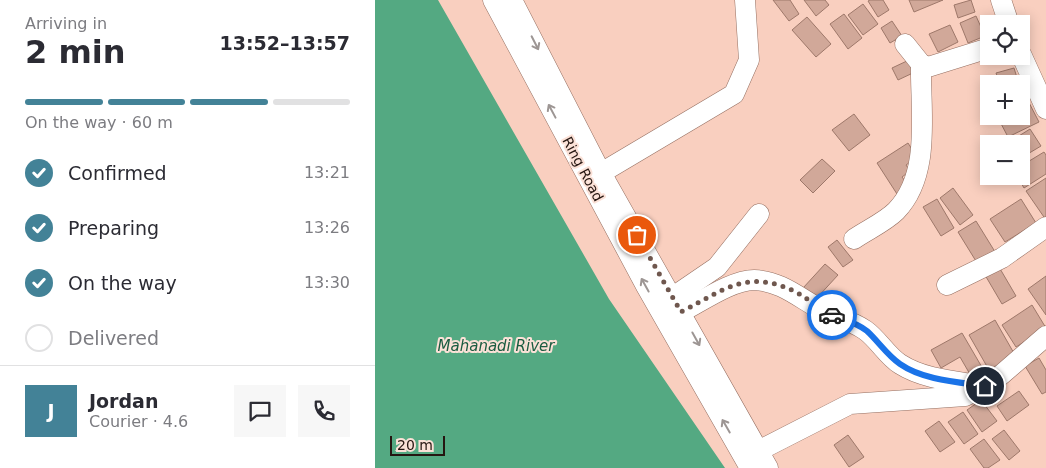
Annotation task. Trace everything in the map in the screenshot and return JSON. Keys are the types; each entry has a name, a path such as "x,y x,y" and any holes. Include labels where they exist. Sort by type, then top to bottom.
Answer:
{"street":[{"name":"Ring Road","path":"493,0 646,286 759,462"},
{"name":"Ring Road","path":"512,0 601,173 677,304 759,462"},
{"path":"601,173 734,94 749,60 745,0"},
{"path":"1001,0 1006,15"},
{"path":"905,44 921,64 928,67 980,51"},
{"path":"854,239 895,212 905,199 919,168 922,150 921,64"},
{"path":"1026,65 1046,108"},
{"path":"677,304 717,267 759,214"},
{"path":"947,285 1002,258 1046,227"},
{"path":"677,304 738,283 754,280 771,284 796,292 833,316 849,320 866,330 899,364 933,377 985,386"},
{"path":"759,462 850,404 965,396 985,386 1046,336"}],"water":[{"name":"Mahanadi River","path":"375,0 438,0 609,299 725,468 375,468"}],"building":[{"path":"773,0 790,0 799,14 789,21"},
{"path":"804,0 825,0 829,5 816,16"},
{"path":"883,0 889,10 878,17 868,1"},
{"path":"909,0 943,0 914,12"},
{"path":"971,0 975,12 958,18 954,5"},
{"path":"863,4 878,24 863,35 848,15"},
{"path":"844,14 862,38 848,49 830,24"},
{"path":"976,16 980,25 980,38 968,43 960,23"},
{"path":"807,17 831,44 816,57 792,30"},
{"path":"892,21 902,36 890,43 881,28"},
{"path":"950,25 958,42 938,52 929,34"},
{"path":"909,60 915,72 898,80 892,68"},
{"path":"1014,68 1016,75 997,75 996,73"},
{"path":"1030,105 1039,122 1012,135 1007,135 1002,125 1030,125"},
{"path":"854,114 870,135 849,151 832,130"},
{"path":"1030,129 1041,146 1030,153 1030,135 1020,135"},
{"path":"908,143 917,157 906,165 910,171 902,177 909,186 897,194 877,163"},
{"path":"1044,152 1046,155 1046,174 1030,184 1030,161"},
{"path":"822,159 835,171 813,193 800,180"},
{"path":"1046,178 1046,220 1026,191"},
{"path":"953,188 973,215 960,225 940,198"},
{"path":"937,199 954,228 941,236 923,207"},
{"path":"1021,199 1036,223 1005,242 990,219"},
{"path":"976,221 997,255 979,266 958,232"},
{"path":"837,240 853,260 843,267 828,247"},
{"path":"825,264 838,275 816,299 803,288"},
{"path":"999,267 1016,296 1002,304 985,275"},
{"path":"1046,276 1046,315 1028,289"},
{"path":"1032,305 1046,328 1016,347 1002,325"},
{"path":"995,320 1015,355 989,370 969,335"},
{"path":"962,333 983,369 971,376 960,357 941,368 931,350"},
{"path":"1039,358 1046,370 1046,392 1042,394 1025,366"},
{"path":"1019,391 1029,405 1007,421 997,406"},
{"path":"981,400 997,421 982,432 967,410"},
{"path":"963,412 978,434 964,444 948,422"},
{"path":"939,421 955,442 940,452 925,431"},
{"path":"1004,430 1020,451 1009,460 992,439"},
{"path":"848,435 864,457 849,467 834,445"},
{"path":"984,439 1000,460 988,468 984,468 970,449"}],"way so far":[{"path":"637,235 681,312 738,283 754,280 796,292 832,315"}],"route":[{"path":"832,315 849,320 866,330 899,364 914,371 933,377 985,386"}]}
